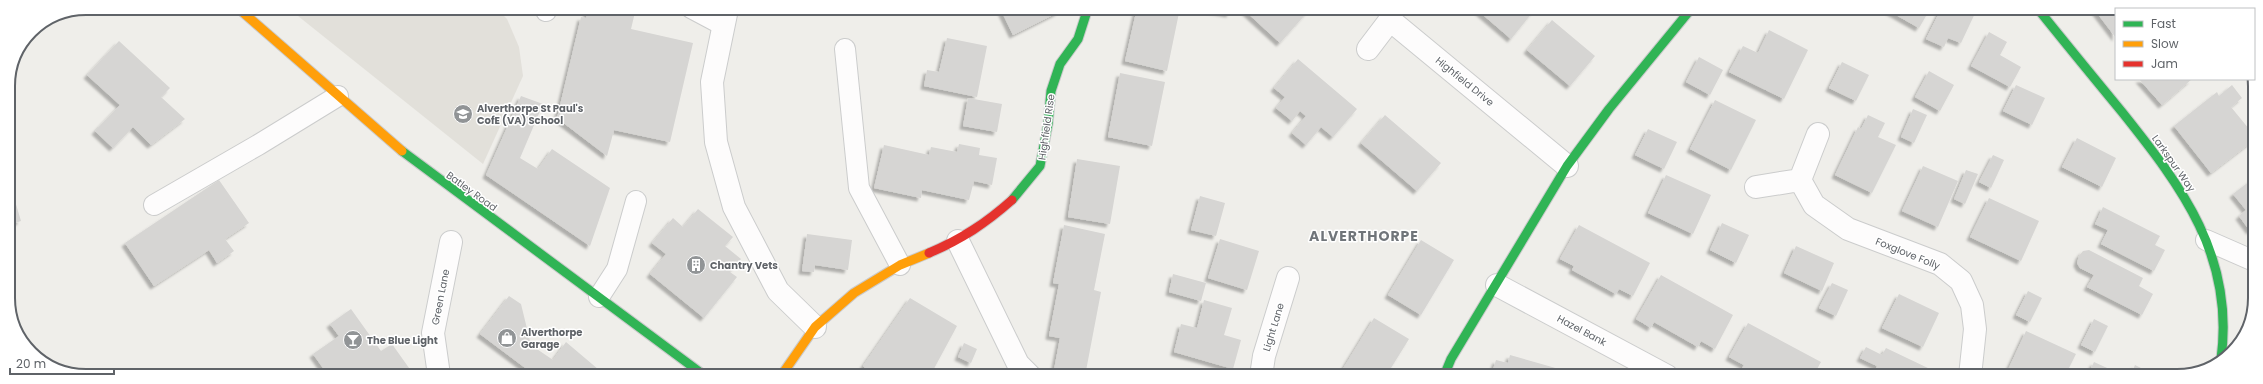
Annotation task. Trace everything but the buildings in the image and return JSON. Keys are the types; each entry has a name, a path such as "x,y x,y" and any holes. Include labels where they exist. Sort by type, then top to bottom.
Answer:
{"street":[{"name":"Batley Road","path":"249,15 338,96 437,178 696,369"},
{"name":"Highfield Rise","path":"786,369 814,327 854,293 900,265 958,241 993,217 1019,194 1040,166 1048,124 1051,91 1060,64 1078,39 1086,15"},
{"path":"1447,369 1451,359 1567,166 1608,109 1686,15"},
{"name":"Larkspur Way","path":"2043,15 2160,159 2191,207 2206,240 2220,292 2225,340 2222,352"},
{"path":"724,20 712,82 716,142 734,207 778,291 814,327"},
{"name":"Highfield Drive","path":"1368,49 1390,20 1567,166"},
{"path":"1756,187 1800,180 1818,134"},
{"name":"Foxglove Folly","path":"1800,180 1814,205 1848,229 1940,264 1961,281 1972,305 1975,329 1971,369"},
{"path":"958,241 1018,364 1023,369"},
{"name":"Green Lane","path":"436,369 433,333 451,242"},
{"name":"Light Lane","path":"1262,369 1264,356 1288,278"},
{"name":"Hazel Bank","path":"1497,284 1654,369"}],"lane":[{"path":"710,15 724,20"},
{"path":"846,49 859,188 900,265"},
{"path":"154,204 258,145 338,96"},
{"path":"599,297 617,270 636,201"},
{"path":"2206,240 2248,258"}],"shaded area":[{"name":"Alverthorpe St Paul's CofE (VA) School","path":"297,15 503,15 507,19 519,47 523,76 483,164"}],"traffic: fast":[{"path":"1012,200 1040,166 1048,124 1051,91 1060,64 1078,39 1086,15"},
{"path":"1447,369 1451,359 1567,166 1609,109 1686,15"},
{"path":"2043,15 2122,112 2165,168 2199,225 2212,256 2220,288 2223,322 2221,353"},
{"path":"402,151 696,369"}],"traffic: slow":[{"path":"246,15 402,151"},
{"path":"786,369 815,327 854,293 900,265 929,253"}],"traffic: jam":[{"path":"929,253 973,230 1012,200"}],"place":[{"name":"Alverthorpe St Paul's CofE (VA) School","path":"463,114"},
{"name":"Chantry Vets","path":"696,265"},
{"name":"Alverthorpe Garage","path":"507,338"},
{"name":"The Blue Light","path":"353,340"}],"district":[{"name":"ALVERTHORPE","path":"1364,236"}]}
